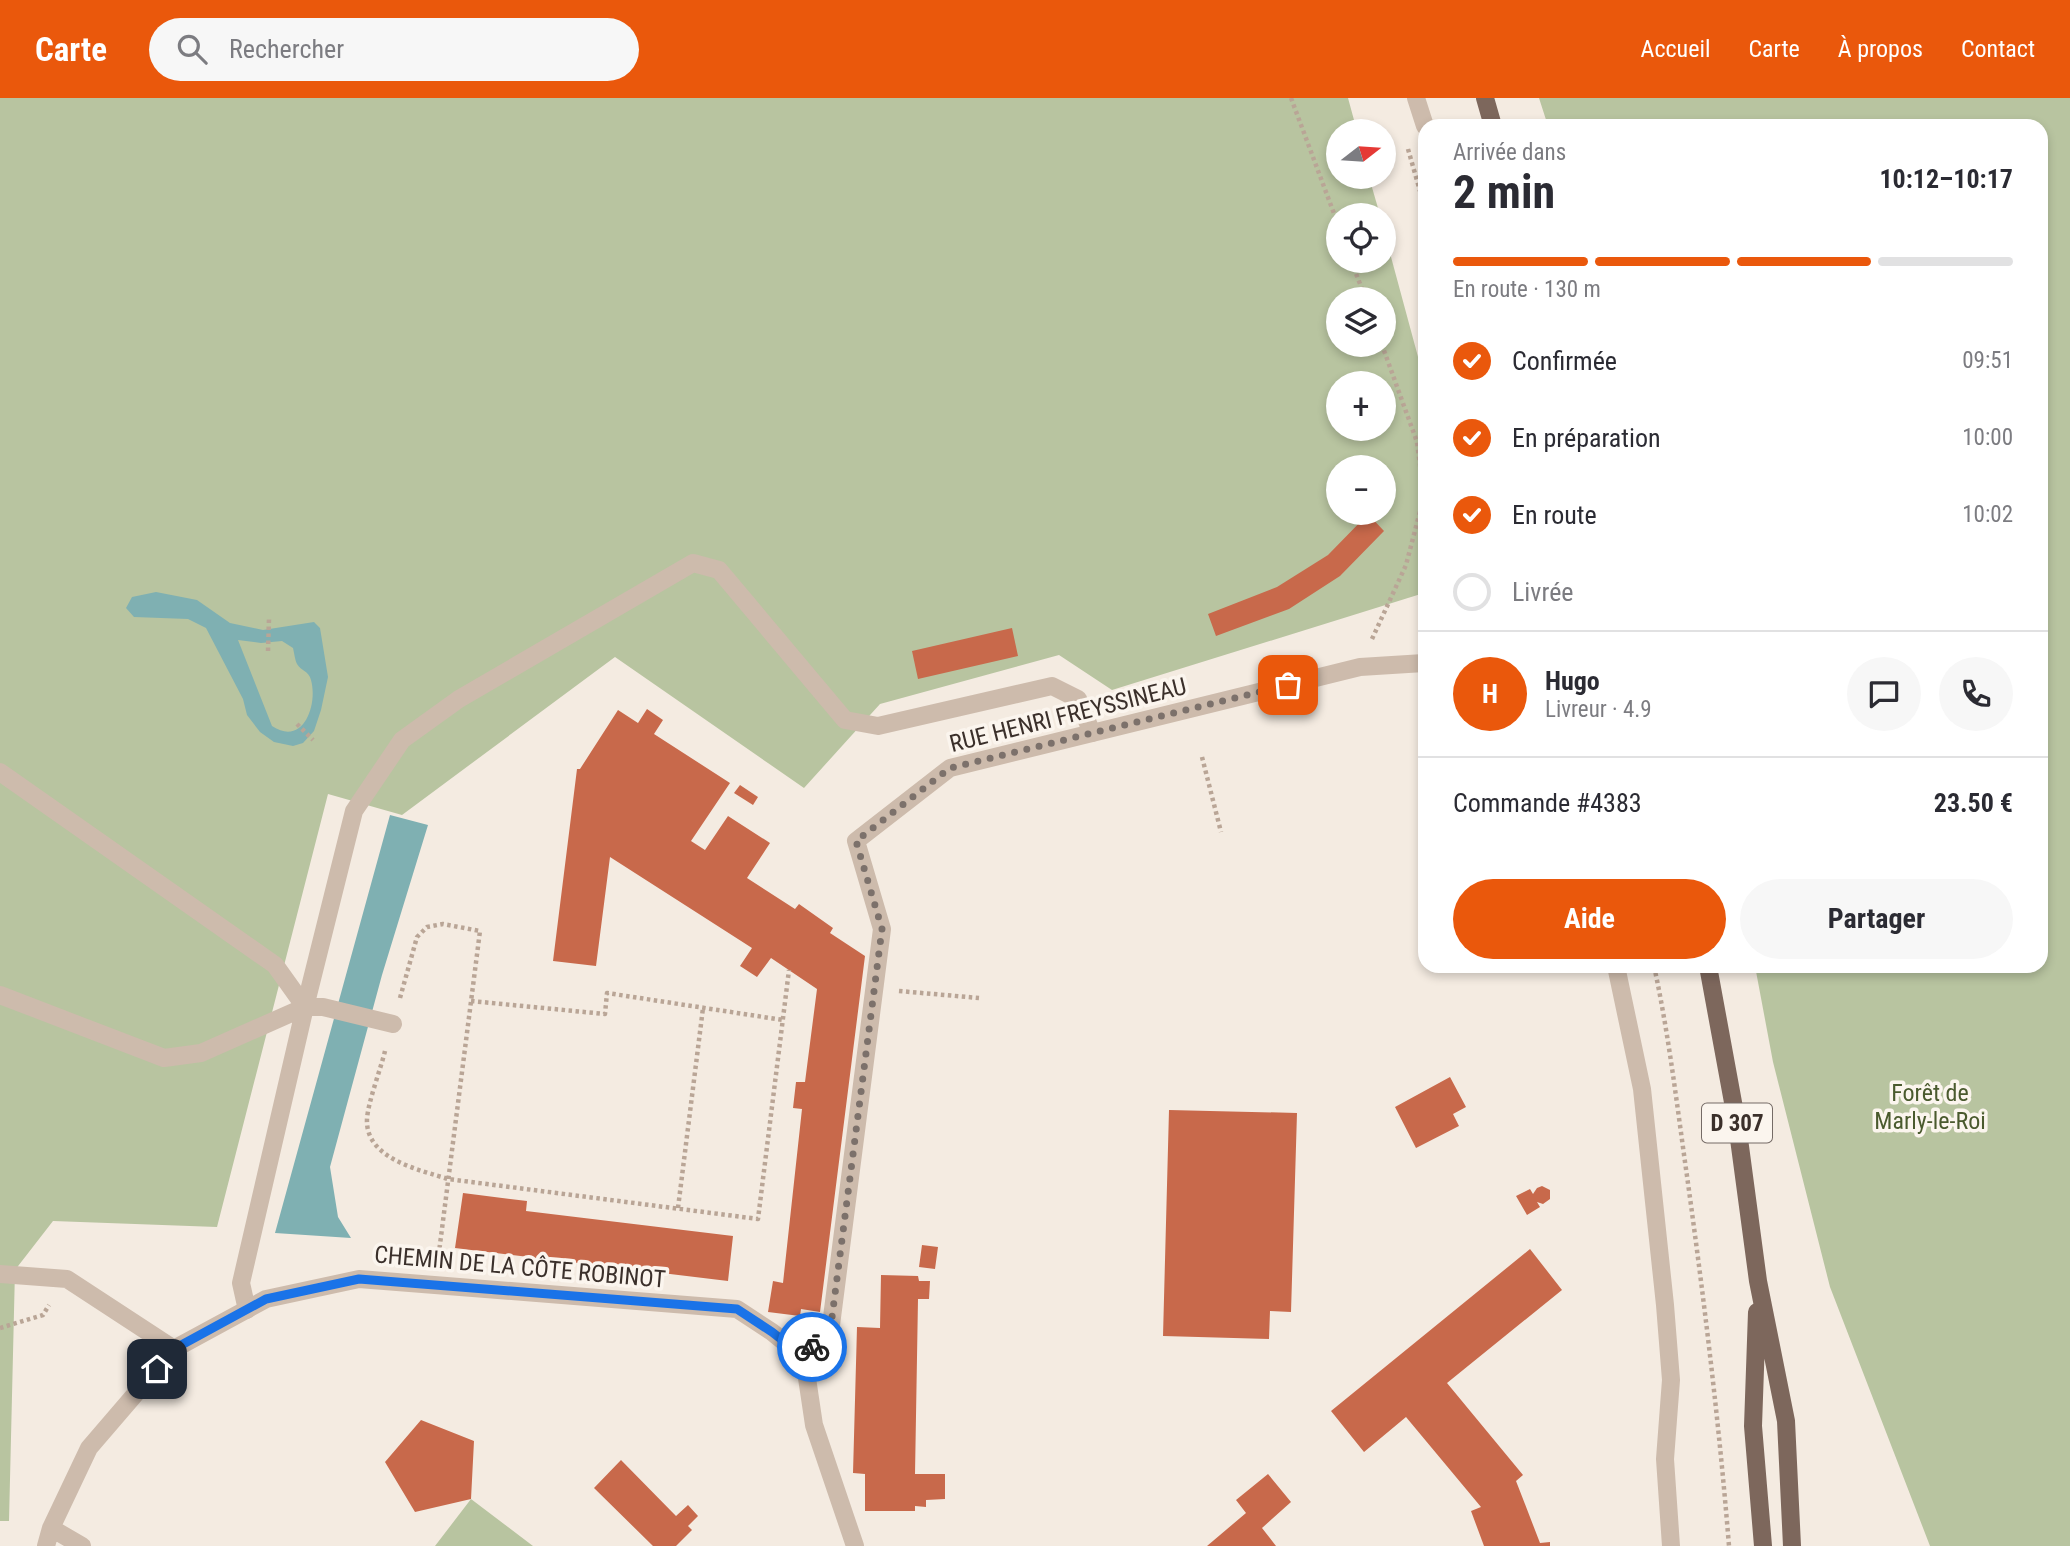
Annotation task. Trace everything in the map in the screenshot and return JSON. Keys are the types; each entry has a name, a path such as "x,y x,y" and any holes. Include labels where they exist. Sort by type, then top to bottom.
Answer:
{"main road":[{"path":"1485,98 1491,119"},
{"name":"D 307","path":"1709,973 1737,1124 1758,1280 1786,1421 1792,1546"},
{"name":"D 307","path":"1758,1280 1753,1426 1763,1546"}],"street":[{"path":"1416,98 1423,119"},
{"path":"247,1310 242,1283 305,1007 354,811 402,740 459,699 693,564 719,570 845,720 878,726 1052,687 1078,699 1093,733"},
{"name":"RUE HENRI FREYSSINEAU","path":"804,1357 831,1325 882,929 856,841 950,768 1360,667 1418,663"},
{"path":"0,772 275,965 305,1007"},
{"path":"1617,973 1642,1089 1665,1306 1671,1380 1665,1459 1671,1546"},
{"path":"0,995 164,1058 201,1053 305,1007 324,1007 385,1021"},
{"path":"0,1274 67,1279 174,1349"},
{"name":"CHEMIN DE LA CÔTE ROBINOT","path":"46,1546 51,1528 89,1448 174,1349 266,1299 359,1279 737,1309 804,1357"},
{"path":"804,1357 814,1425 855,1546"},
{"path":"51,1528 82,1546"}],"path":[{"path":"1291,98 1330,203"},
{"path":"1386,357 1418,450"},
{"path":"1360,667 1406,565 1418,519"},
{"path":"268,651 269,619"},
{"path":"297,724 313,740"},
{"path":"1202,757 1221,832"},
{"path":"435,1285 449,1179 480,931 443,924 426,927 417,937 385,1021 367,1120 375,1145 406,1165 449,1179 758,1219 789,970"},
{"path":"1656,973 1664,1009 1695,1231 1720,1430 1729,1546"},
{"path":"874,989 979,998"},
{"path":"471,1001 605,1014 607,993 783,1020"},
{"path":"678,1208 703,1008"},
{"path":"0,1328 43,1315 67,1279"}],"green space":[{"path":"0,98 1348,98 1354,119 1326,119 1326,189 1372,189 1377,203 1326,203 1326,273 1395,273 1418,357 1418,595 1112,690 1059,655 880,704 804,788 615,657 402,815 328,794 217,1227 53,1221 15,1270 9,1521 0,1521"},
{"name":"Forêt de Marly-le-Roi","path":"1539,98 2070,98 2070,1546 1930,1546 1830,1287 1773,1062 1756,973 2048,973 2048,119 1546,119"},
{"path":"471,1499 533,1546 435,1546"}],"water":[{"path":"156,592 197,600 230,623 263,630 314,622 320,628 328,677 314,731 303,743 293,746 274,742 260,732 247,715 243,699 206,628 188,619 134,617 126,608 132,597","holes":["238,640 261,643 282,641 293,648 297,664 310,677 313,690 310,711 300,727 292,731 283,731 272,726"]},
{"path":"390,815 428,825 382,975 330,1167 338,1217 351,1238 275,1233"}],"building":[{"path":"1357,525 1378,525 1384,531 1340,576 1289,609 1216,636 1208,614 1277,587 1328,555"},
{"path":"1012,628 1018,656 918,679 912,651"},
{"path":"647,709 663,720 654,734 730,783 691,841 705,850 728,816 770,843 747,878 795,909 799,904 833,928 830,933 865,956 820,1312 801,1309 800,1316 768,1312 773,1281 783,1283 802,1109 793,1108 796,1082 805,1082 817,989 771,958 757,977 740,966 752,948 610,857 596,966 553,961 577,769 580,769 618,710 638,723"},
{"path":"740,785 758,797 753,805 734,793"},
{"path":"1450,1077 1466,1107 1453,1114 1459,1126 1416,1148 1395,1107"},
{"path":"1169,1110 1297,1113 1291,1312 1270,1311 1269,1339 1163,1336"},
{"path":"1542,1186 1550,1190 1550,1199 1543,1204 1537,1202 1540,1207 1527,1215 1516,1196 1530,1189 1533,1194"},
{"path":"463,1193 527,1201 526,1211 733,1236 728,1281 455,1248"},
{"path":"922,1245 938,1247 935,1269 919,1267"},
{"path":"1530,1249 1562,1290 1447,1383 1523,1475 1516,1481 1540,1543 1550,1542 1550,1546 1484,1546 1471,1511 1481,1507 1406,1417 1364,1452 1331,1411"},
{"path":"881,1275 918,1276 919,1281 930,1281 929,1299 918,1299 915,1474 945,1474 945,1499 926,1500 926,1507 915,1506 915,1511 865,1511 865,1474 853,1473 857,1327 880,1328"},
{"path":"421,1420 474,1441 471,1499 415,1512 385,1462"},
{"path":"621,1460 676,1516 688,1505 698,1516 688,1526 692,1530 676,1546 653,1546 594,1488"},
{"path":"1268,1474 1291,1502 1262,1528 1276,1546 1207,1546 1246,1513 1236,1500"}],"way so far":[{"path":"812,1347 831,1325 882,929 856,841 950,768 1288,685"}],"route":[{"path":"157,1369 174,1349 266,1299 359,1279 737,1309 804,1357 812,1347"}]}
